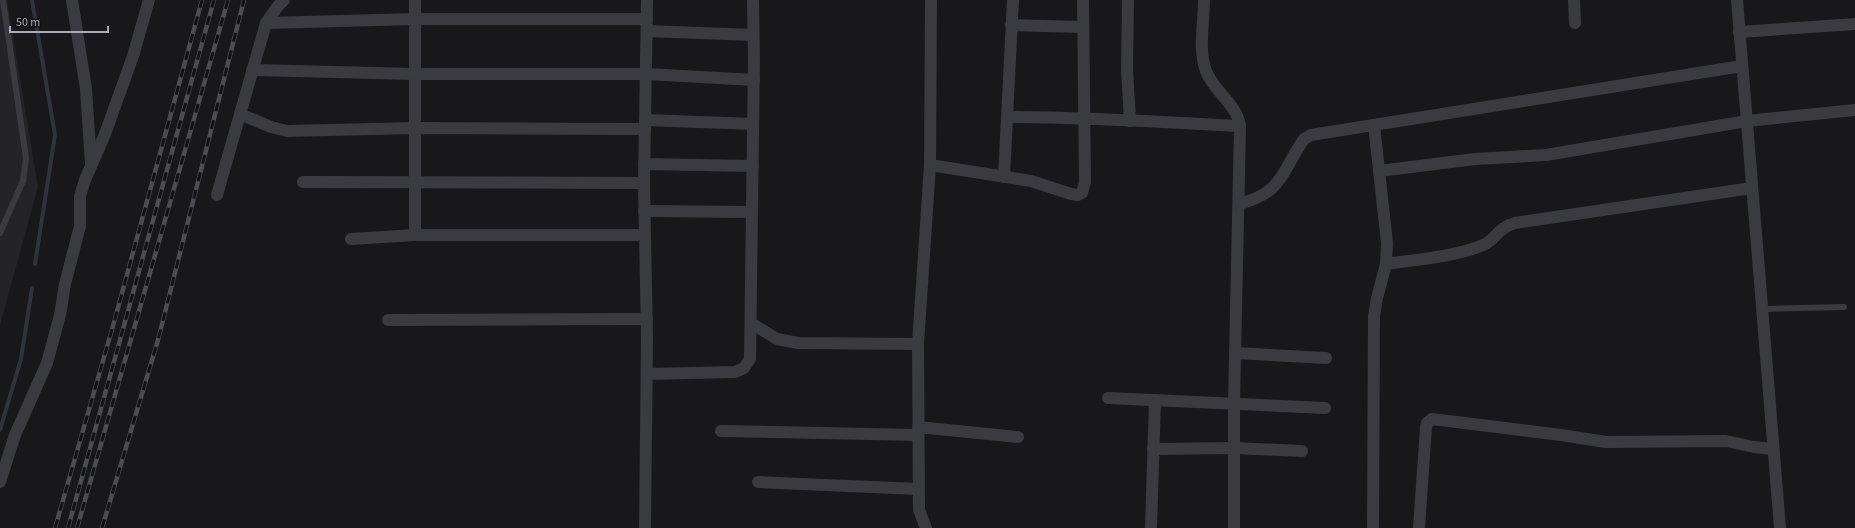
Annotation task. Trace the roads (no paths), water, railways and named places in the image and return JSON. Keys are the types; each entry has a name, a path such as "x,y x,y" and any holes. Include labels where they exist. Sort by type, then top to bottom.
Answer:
{"street":[{"path":"72,0 86,89 91,167"},
{"path":"0,482 15,435 47,363 60,315 65,284 80,226 80,196 133,56 149,0"},
{"path":"217,195 266,23 284,0"},
{"path":"415,0 415,235"},
{"path":"645,528 647,319 644,164 647,74 647,0"},
{"path":"647,374 740,371 748,364 750,359 754,80 753,0"},
{"path":"926,528 919,510 918,489 918,344 930,165 932,0"},
{"path":"1004,177 1013,0"},
{"path":"930,165 1042,184 1071,194 1078,195 1082,193 1085,182 1082,27 1083,0"},
{"path":"1128,0 1130,122"},
{"path":"1204,0 1202,43 1206,72 1217,89 1235,111 1239,118 1240,126 1234,403 1234,528"},
{"path":"1574,0 1575,23"},
{"path":"1737,0 1780,528"},
{"path":"266,23 416,18 647,25 753,35"},
{"path":"1739,32 1855,24"},
{"path":"1011,26 1082,27"},
{"path":"1239,204 1255,200 1268,193 1277,184 1304,139 1311,135 1742,66"},
{"path":"252,70 415,74 647,74 754,80"},
{"path":"1379,171 1456,161 1546,155 1747,121 1855,110"},
{"path":"240,114 271,127 287,130 645,124 753,124"},
{"path":"1008,117 1084,117 1130,122 1240,126"},
{"path":"1372,528 1374,316 1386,264 1386,237 1374,125"},
{"path":"644,164 753,166"},
{"path":"303,182 644,183"},
{"path":"1386,264 1439,256 1477,248 1484,245 1507,226 1515,223 1752,188"},
{"path":"644,211 752,212"},
{"path":"352,240 415,235 645,235"},
{"path":"388,320 647,319"},
{"path":"751,323 777,339 798,343 918,344"},
{"path":"1235,353 1326,358"},
{"path":"1108,398 1325,408"},
{"path":"1151,528 1154,400"},
{"path":"1419,528 1426,427 1427,423 1432,419 1606,442 1726,441 1754,447 1773,448"},
{"path":"721,431 918,431 1018,437"},
{"path":"1154,449 1235,448 1302,451"},
{"path":"758,482 918,489"}],"lane":[{"path":"0,233 23,181 26,158 3,0"},
{"path":"1762,309 1844,307"}],"waterway":[{"path":"32,0 55,135 35,264"},
{"path":"0,430 21,359 32,288"}],"railway":[{"path":"55,528 113,326 202,0"},
{"path":"68,528 214,0"},
{"path":"77,528 228,0"},
{"path":"102,528 158,340 244,0"}]}
